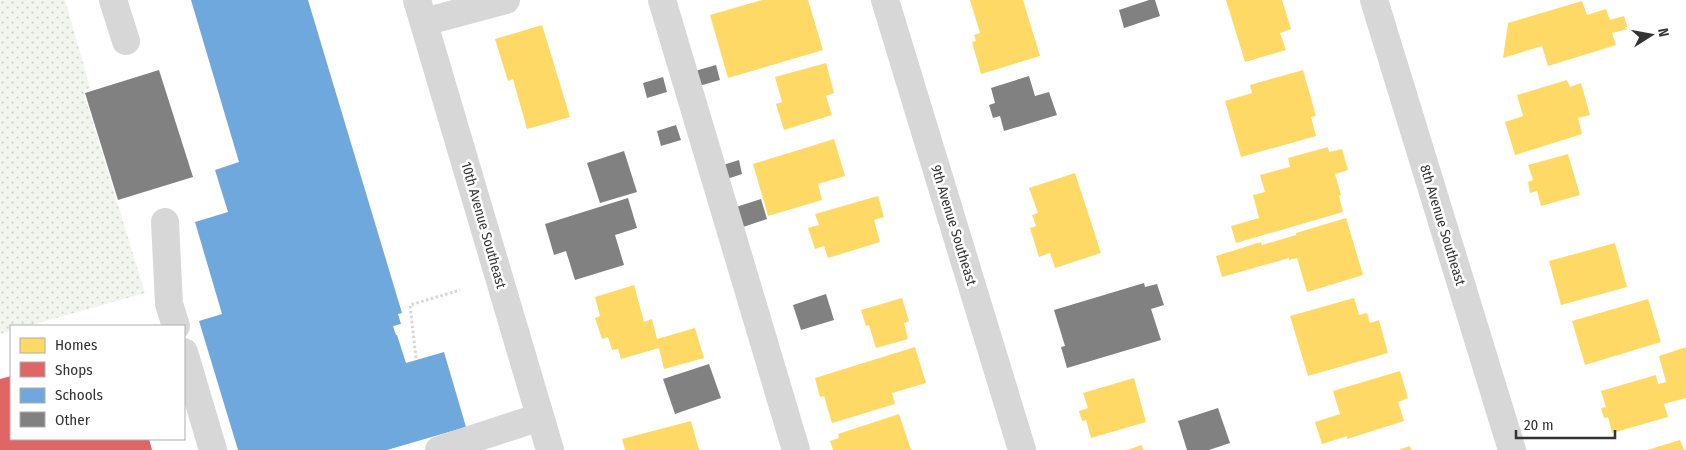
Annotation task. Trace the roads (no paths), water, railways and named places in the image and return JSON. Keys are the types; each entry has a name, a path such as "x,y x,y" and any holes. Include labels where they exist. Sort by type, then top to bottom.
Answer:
{"street":[{"path":"113,0 126,41"},
{"path":"420,11 506,0"},
{"path":"662,0 796,450"},
{"name":"9th Avenue Southeast","path":"885,0 1022,450"},
{"name":"8th Avenue Southeast","path":"1374,0 1512,450"},
{"name":"10th Avenue Southeast","path":"420,11 550,450"},
{"path":"165,222 169,304 176,325"},
{"path":"185,355 213,450"},
{"path":"439,450 540,417"}]}
